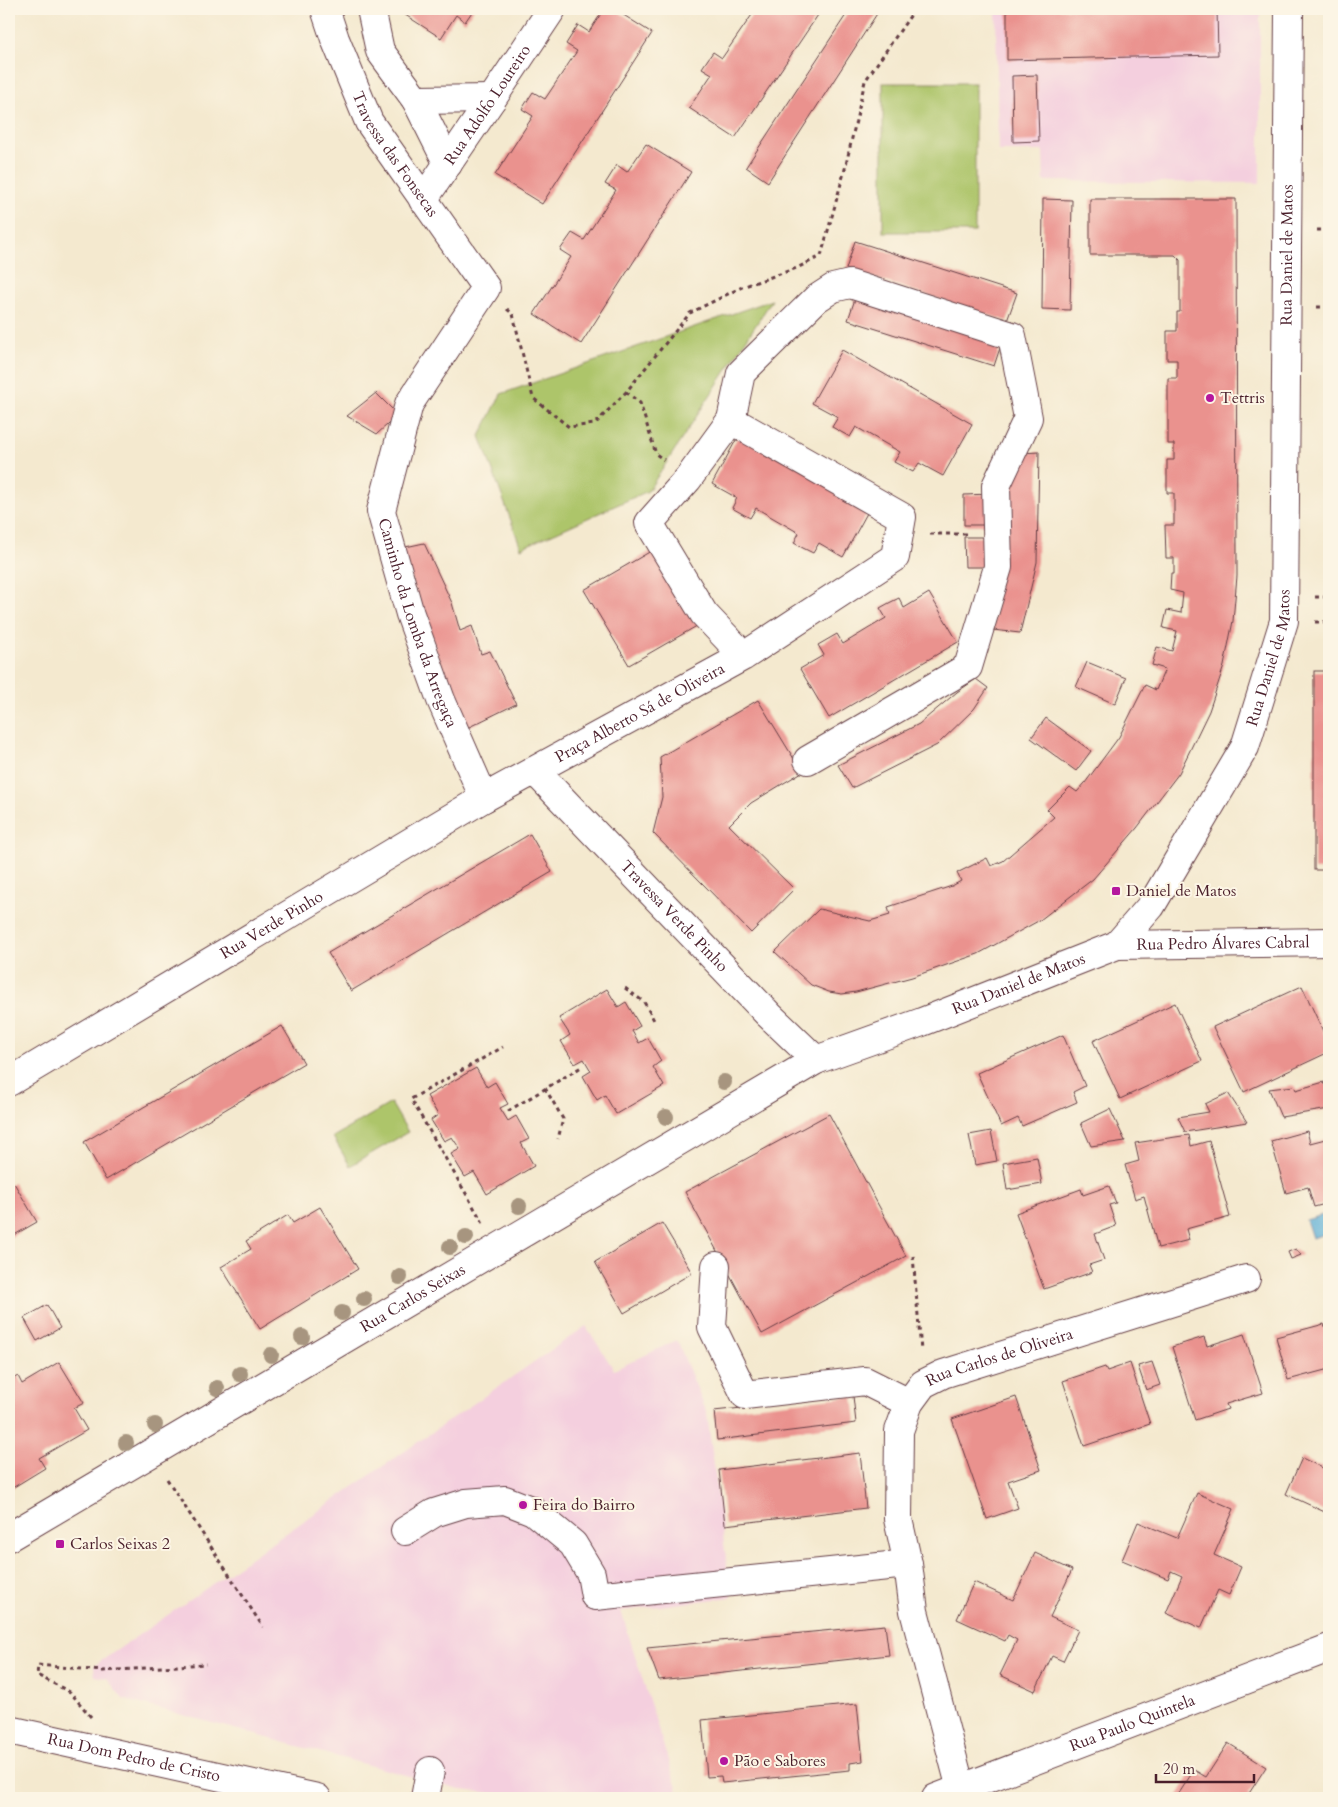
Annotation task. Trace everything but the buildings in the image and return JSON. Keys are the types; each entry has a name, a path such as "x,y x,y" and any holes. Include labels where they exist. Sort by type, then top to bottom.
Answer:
{"street":[{"name":"Travessa das Fonsecas","path":"324,9 334,39 369,122 486,288"},
{"path":"371,9 380,51 416,100 448,164"},
{"name":"Rua Adolfo Loureiro","path":"423,200 552,9"},
{"name":"Rua Daniel de Matos","path":"816,1060 922,1022 1117,945 1151,906 1245,747 1284,621 1289,9"},
{"path":"416,100 492,99"},
{"path":"731,420 741,373 816,299 834,288 850,284 1012,336 1028,418 996,486 998,567 968,667 808,760"},
{"name":"Caminho da Lomba da Arregaça","path":"484,798 441,700 425,657 410,614 381,511 409,404 486,288"},
{"name":"Praça Alberto Sá de Oliveira","path":"536,771 744,656 895,557 902,517 731,420 688,479 649,522 704,614 744,656"},
{"name":"Rua Verde Pinho","path":"9,1082 484,798 536,771"},
{"name":"Travessa Verde Pinho","path":"536,771 769,1015 816,1060"},
{"name":"Rua Pedro Álvares Cabral","path":"1117,945 1329,942"},
{"name":"Rua Carlos Seixas","path":"9,1537 816,1060"},
{"path":"716,1266 712,1327 745,1395 865,1381 916,1394"},
{"name":"Rua Carlos de Oliveira","path":"948,1793 914,1611 908,1564 898,1519 899,1431 916,1394 943,1374 1246,1278"},
{"path":"404,1531 434,1513 466,1503 505,1500 533,1511 573,1544 591,1574 595,1596 908,1564"},
{"name":"Rua Paulo Quintela","path":"948,1793 1329,1648"},
{"name":"Rua Dom Pedro de Cristo","path":"9,1730 317,1798"},
{"path":"425,1798 430,1771"}],"path":[{"path":"486,288 513,314 533,398 570,427 595,424 626,392 690,313 742,287 797,268 821,256 846,169 865,81 915,9"},
{"path":"626,392 640,403 656,454"},
{"path":"625,988 644,1002 655,1022"},
{"path":"497,1248 411,1099 503,1047"},
{"path":"508,1111 583,1066"},
{"path":"546,1088 563,1119 558,1139"},
{"path":"913,1256 916,1394"},
{"path":"170,1483 263,1626"},
{"path":"94,1720 70,1692 37,1675 38,1666 103,1671 206,1664"}],"shaded area":[{"path":"996,9 1260,9 1260,183 1044,181 1043,151 998,151"},
{"name":"Feira do Bairro","path":"586,1326 614,1370 677,1340 707,1413 731,1597 621,1611 680,1798 539,1798 461,1790 123,1699 107,1678 95,1676 94,1666"}],"green space":[{"path":"883,83 975,83 975,232 883,232"},
{"path":"772,300 648,491 521,548 480,436 501,394"},
{"path":"391,1103 408,1132 350,1166 333,1137"}],"water":[{"path":"1329,1213 1329,1233 1312,1238 1306,1220"}],"place":[{"name":"Tettris","path":"1210,398"},
{"name":"Daniel de Matos","path":"1116,891"},
{"name":"Feira do Bairro","path":"523,1505"},
{"name":"Carlos Seixas 2","path":"60,1544"},
{"name":"Pão e Sabores","path":"724,1761"}]}
